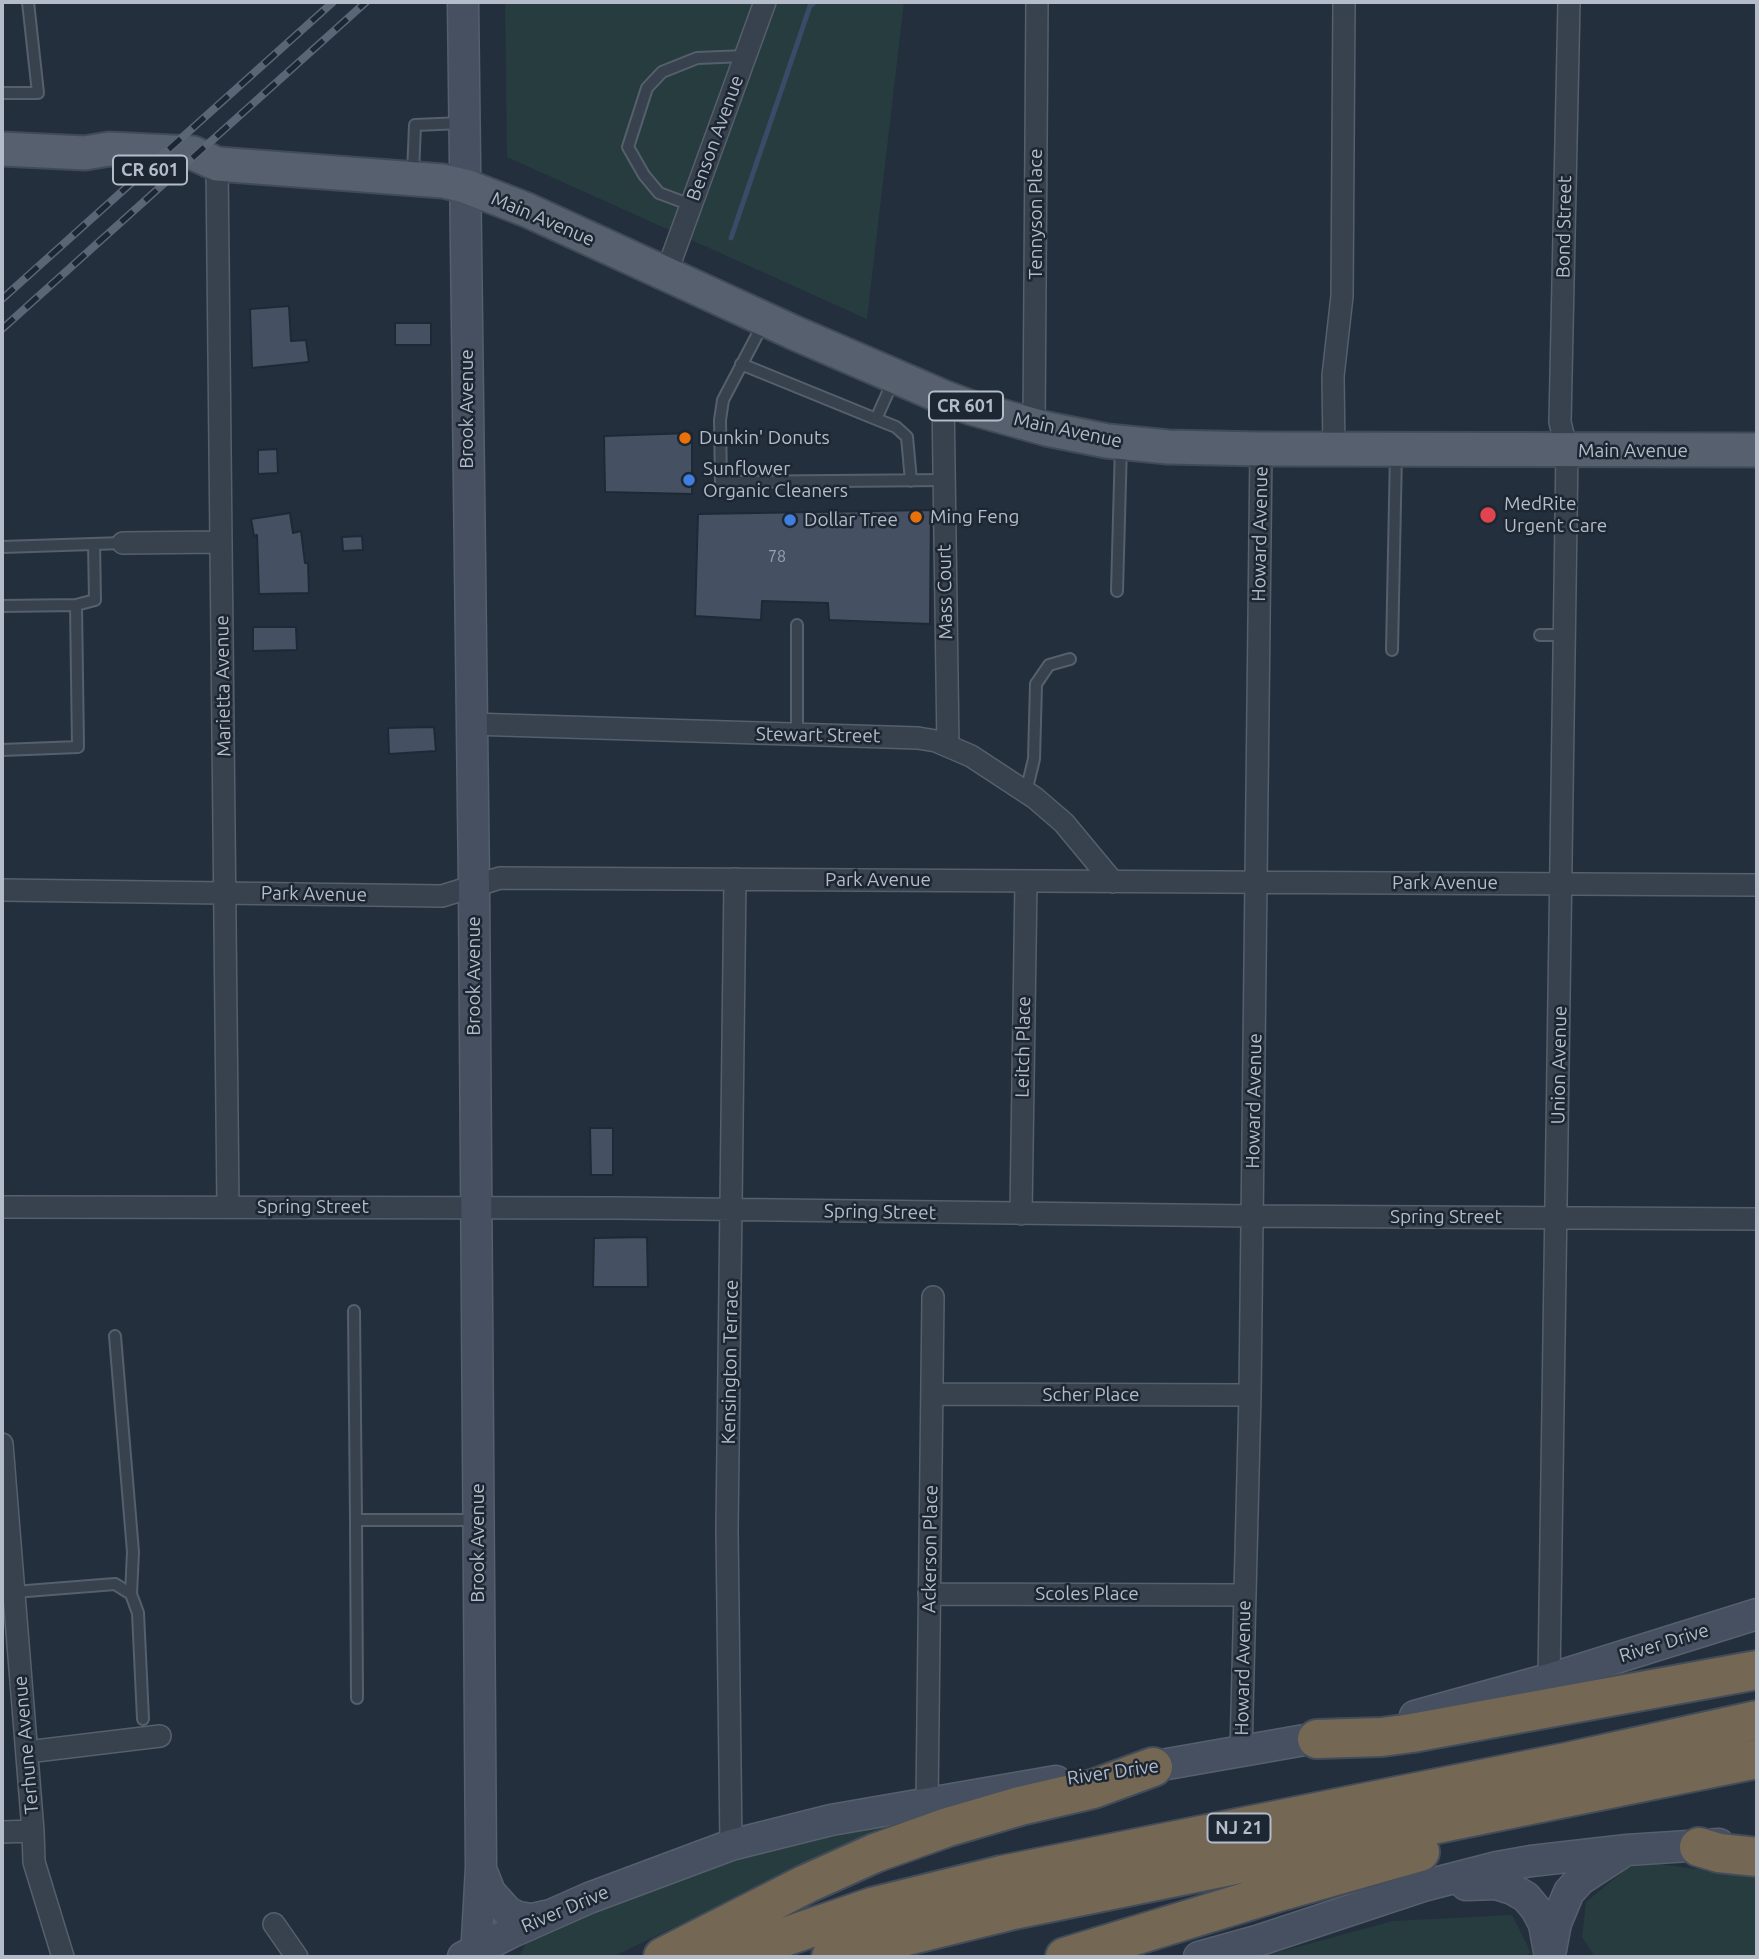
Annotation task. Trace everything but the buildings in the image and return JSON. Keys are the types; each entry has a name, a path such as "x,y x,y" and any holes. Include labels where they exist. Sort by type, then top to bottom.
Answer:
{"highway":[{"path":"1317,1739 1381,1737 1757,1670"},
{"name":"NJ 21","path":"726,1957 873,1907 1002,1875 1554,1765 1757,1720"},
{"name":"NJ 21","path":"831,1957 1009,1910 1757,1759"},
{"path":"663,1957 806,1884 875,1853 948,1827 1093,1789 1153,1767"},
{"path":"1065,1957 1335,1875 1513,1825 1640,1784"},
{"path":"1699,1847 1720,1853 1757,1857"}],"main road":[{"name":"Brook Avenue","path":"463,2 474,886 481,1867 479,1955"},
{"name":"Main Avenue","path":"2,149 85,153 109,168 194,173 217,164 443,181 465,186 527,210 943,397 1034,426 1121,443 1168,447 1334,450 1757,450"},
{"name":"River Drive","path":"479,1955 549,1915 632,1880 732,1845 831,1819 1317,1739 1549,1679 1757,1614"},
{"path":"1199,1957 1257,1941 1387,1897 1508,1865 1627,1850 1699,1847 1757,1838"},
{"path":"1550,1957 1556,1923 1569,1892 1580,1880 1627,1850"},
{"path":"481,1867 490,1892 508,1912 532,1919 549,1915"},
{"path":"1387,1897 1478,1884 1496,1884 1512,1889 1527,1897 1536,1909 1544,1924 1550,1957"}],"street":[{"name":"Benson Avenue","path":"666,274 765,2"},
{"name":"Tennyson Place","path":"1034,426 1037,2"},
{"path":"1334,450 1333,376 1342,296 1344,2"},
{"name":"Bond Street","path":"1567,451 1560,422 1569,2"},
{"name":"Marietta Avenue","path":"217,164 228,1207"},
{"name":"Mass Court","path":"943,397 948,746"},
{"name":"Howard Avenue","path":"1241,1752 1250,1395 1261,449"},
{"name":"Union Avenue","path":"1549,1679 1567,451"},
{"path":"123,543 221,542"},
{"name":"Stewart Street","path":"471,724 918,738 948,746 971,757 1026,792 1064,823 1113,881"},
{"name":"Park Avenue","path":"2,890 442,896 500,878 1757,885"},
{"name":"Kensington Terrace","path":"732,1845 727,1531 735,879"},
{"name":"Leitch Place","path":"1021,1214 1026,881"},
{"name":"Spring Street","path":"2,1206 1757,1219"},
{"name":"Ackerson Place","path":"927,1802 933,1297"},
{"name":"Scher Place","path":"932,1394 1250,1395"},
{"name":"Terhune Avenue","path":"2,1444 14,1592 9,1622 27,1752 34,1862 63,1957"},
{"name":"Scoles Place","path":"929,1594 1244,1595"},
{"path":"27,1752 160,1736"},
{"path":"2,1832 33,1831"},
{"path":"274,1924 297,1957"}],"lane":[{"path":"2,93 37,93 28,2"},
{"path":"691,205 659,193 628,147 647,88 662,72 697,58 745,56"},
{"path":"413,179 415,125 465,123"},
{"path":"765,319 723,400 720,420 721,482 944,480"},
{"path":"741,364 896,427 907,438 911,481"},
{"path":"876,419 895,376"},
{"path":"1117,591 1121,443"},
{"path":"1392,650 1396,450"},
{"path":"2,547 123,543"},
{"path":"2,606 76,605 95,600 94,544"},
{"path":"2,750 78,747 76,605"},
{"path":"797,625 797,736"},
{"path":"1540,635 1565,635"},
{"path":"1026,792 1034,759 1035,684 1049,665 1070,659"},
{"path":"354,1311 356,1698"},
{"path":"115,1336 133,1552 131,1594 138,1613 143,1719"},
{"path":"356,1520 478,1520"},
{"path":"14,1592 115,1584 131,1594"}],"green space":[{"path":"505,2 904,2 867,319 507,157"},
{"path":"903,1818 612,1957 519,1957 527,1941 631,1892 856,1824"},
{"path":"1636,1861 1696,1869 1757,1869 1757,1956 1595,1957 1582,1937 1586,1902"},
{"path":"1512,1915 1531,1953 1521,1957 1260,1957 1393,1921"}],"waterway":[{"path":"731,238 810,6 815,2"}],"railway":[{"path":"2,299 333,2"},
{"path":"2,329 366,2"}],"place":[{"name":"Dunkin' Donuts","path":"685,438"},
{"name":"Sunflower Organic Cleaners","path":"689,480"},
{"name":"MedRite Urgent Care","path":"1488,515"},
{"name":"Ming Feng","path":"916,517"},
{"name":"Dollar Tree","path":"790,520"}]}
